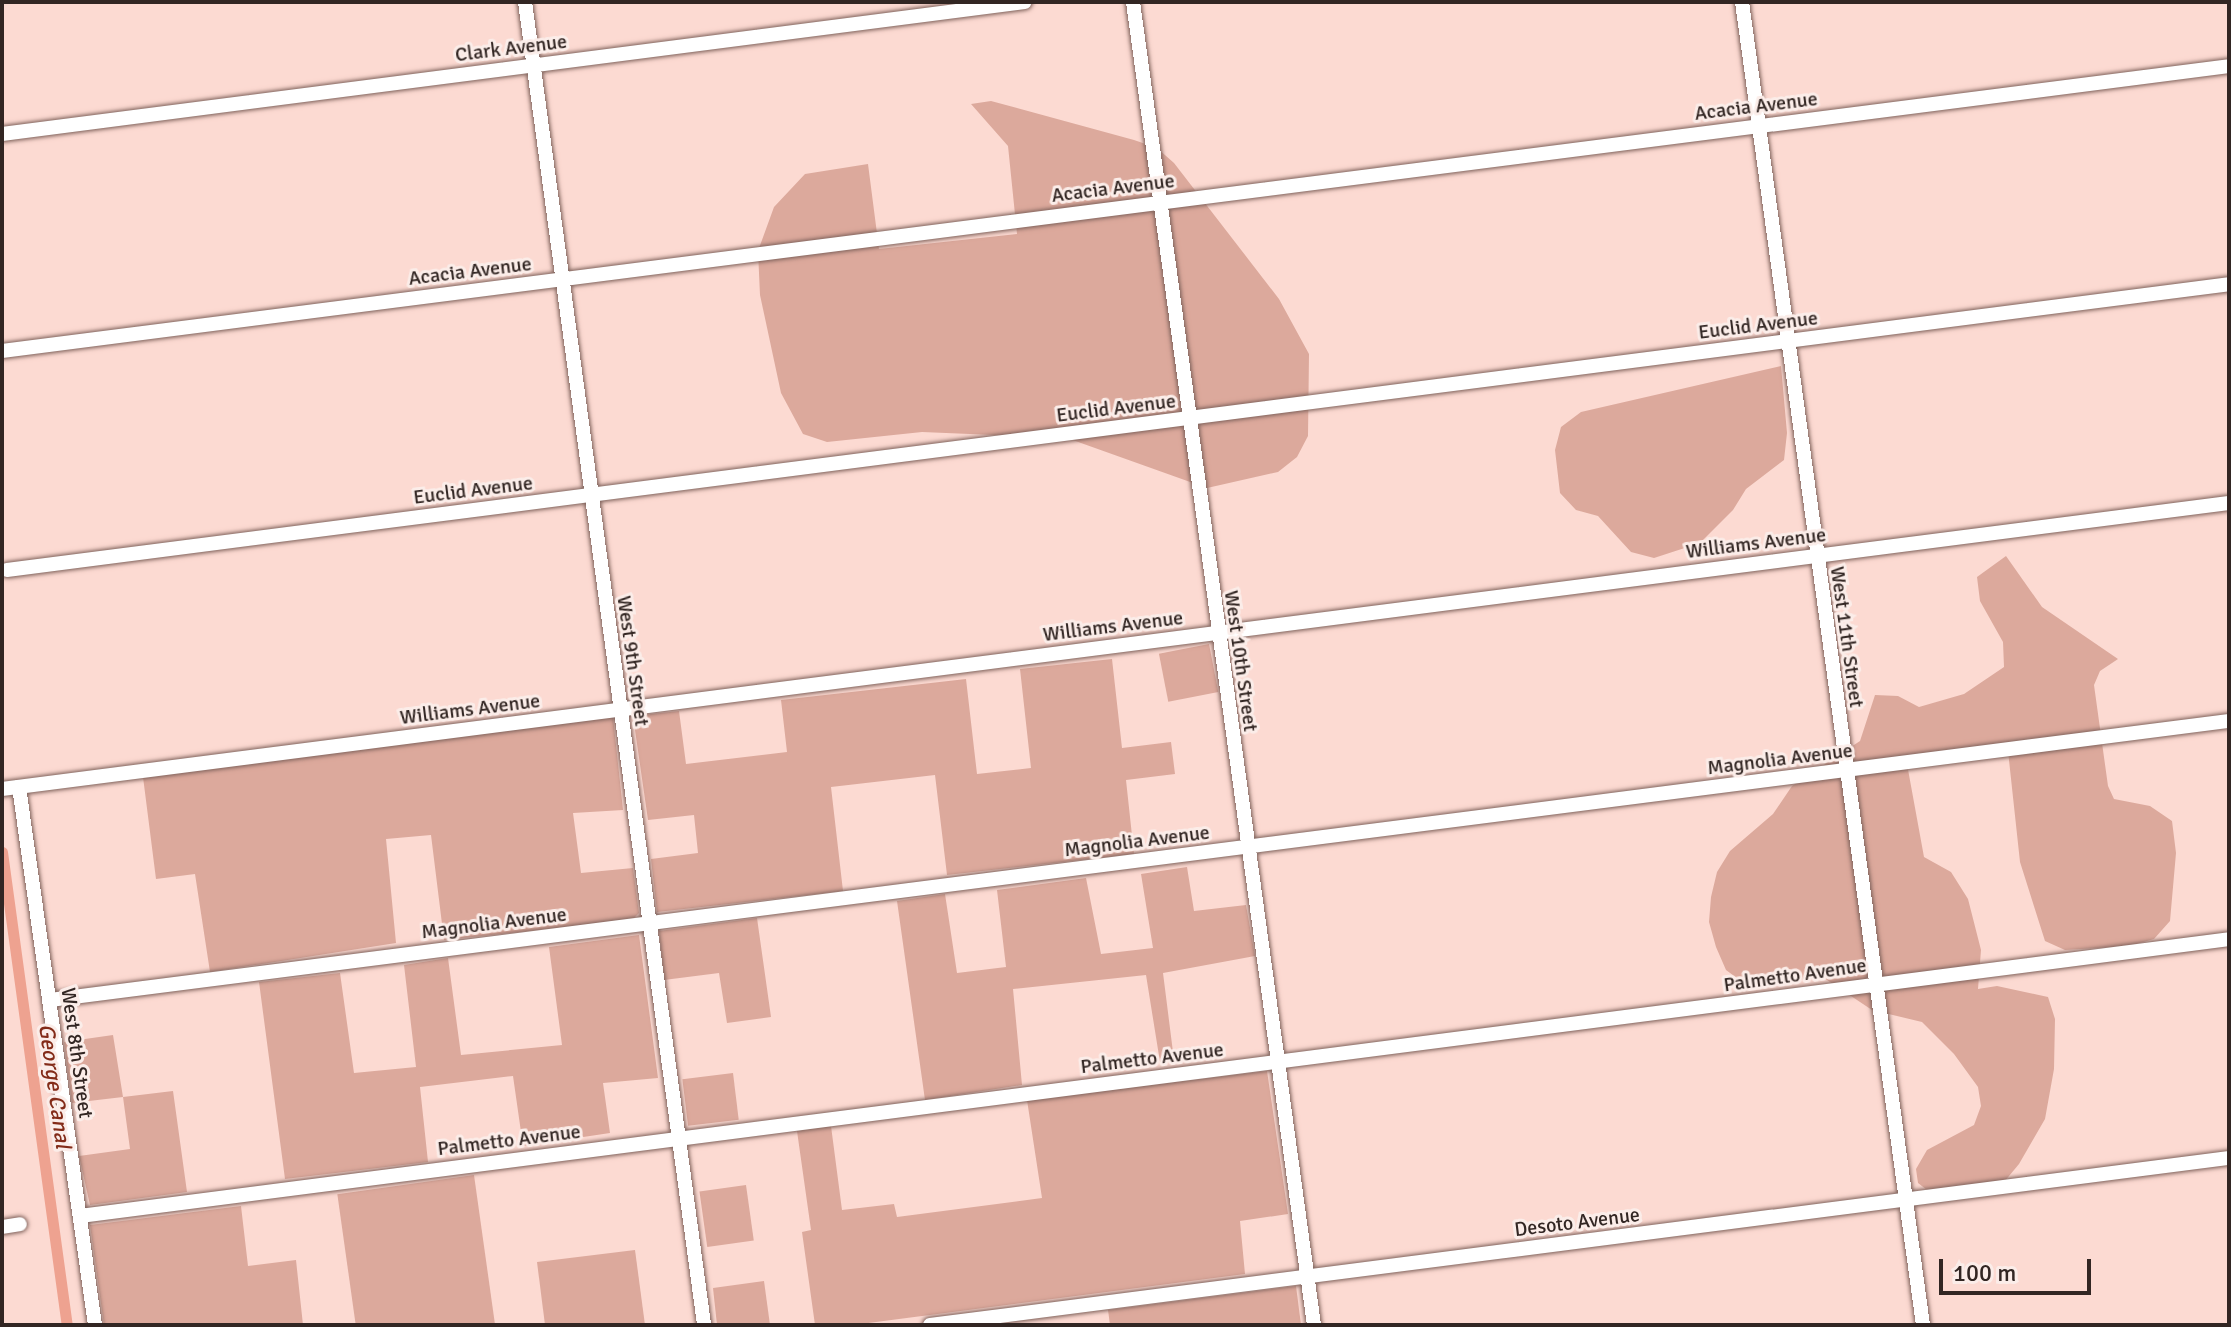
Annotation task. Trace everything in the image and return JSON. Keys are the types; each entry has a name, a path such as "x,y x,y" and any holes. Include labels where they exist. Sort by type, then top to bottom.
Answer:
{"street":[{"name":"West 9th Street","path":"525,2 618,710 704,1325"},
{"name":"Clark Avenue","path":"2,134 1025,2"},
{"name":"West 10th Street","path":"1133,2 1314,1325"},
{"name":"West 11th Street","path":"1742,2 1923,1325"},
{"name":"Acacia Avenue","path":"2,351 2229,66"},
{"name":"Euclid Avenue","path":"7,570 2229,284"},
{"name":"Williams Avenue","path":"2,789 2229,503"},
{"name":"Magnolia Avenue","path":"50,1000 2229,721"},
{"name":"West 8th Street","path":"19,787 95,1325"},
{"name":"Palmetto Avenue","path":"80,1216 2229,939"},
{"name":"Desoto Avenue","path":"930,1325 2229,1158"},
{"path":"2,1227 20,1224"}],"shaded area":[{"path":"991,101 1134,140 1157,148 1174,163 1279,299 1309,354 1308,436 1297,457 1278,472 1207,488 1067,438 922,432 827,442 803,434 781,393 760,295 758,251 774,207 805,174 868,164 879,249 1017,234 1008,146 971,104"},
{"path":"1781,366 1787,433 1784,460 1746,489 1733,510 1700,543 1654,558 1631,552 1598,516 1576,510 1560,493 1555,450 1561,427 1581,412"},
{"path":"2006,556 2042,607 2118,659 2100,671 2094,685 2108,786 2114,799 2150,806 2172,821 2176,853 2170,921 2154,939 2129,946 2065,950 2045,941 2020,862 2008,751 1907,764 1924,857 1951,872 1968,899 1981,950 1978,989 1997,986 2048,997 2055,1019 2054,1069 2045,1119 2019,1164 2004,1182 1931,1193 1918,1183 1916,1169 1927,1150 1974,1125 1981,1106 1978,1087 1954,1054 1922,1022 1872,1010 1824,978 1745,984 1726,970 1716,947 1709,922 1711,897 1717,872 1730,851 1773,814 1792,786 1860,741 1875,695 1898,696 1919,707 1964,694 2004,667 2003,642 1980,601 1977,577"},
{"path":"1209,644 1218,692 1168,702 1159,654"},
{"path":"1112,659 1122,748 1171,742 1175,774 1126,780 1134,854 947,875 935,775 831,787 843,891 657,912 651,859 698,853 694,815 648,820 633,716 679,711 686,764 787,752 781,700 966,679 977,774 1031,768 1020,669"},
{"path":"613,717 623,810 573,813 581,873 633,868 639,913 632,920 444,940 431,835 386,839 396,943 210,972 195,874 156,879 143,777"},
{"path":"1187,867 1194,911 1246,905 1255,956 1163,973 1174,1060 1160,1062 1146,975 1013,989 1022,1085 925,1100 897,901 945,894 957,973 1006,967 997,890 1086,878 1101,954 1153,948 1141,874"},
{"path":"757,918 771,1017 727,1023 719,973 664,980 659,931"},
{"path":"639,935 658,1078 603,1083 610,1133 523,1146 513,1076 420,1087 428,1162 285,1179 259,982 340,973 354,1073 416,1067 404,965 448,958 461,1055 562,1045 549,947"},
{"path":"113,1035 123,1097 72,1103 64,1042"},
{"path":"1267,1071 1288,1214 1240,1221 1245,1274 853,1325 815,1325 802,1232 811,1230 797,1131 831,1126 842,1210 894,1204 897,1217 1042,1198 1027,1100"},
{"path":"733,1073 739,1120 688,1126 682,1079"},
{"path":"173,1091 187,1192 90,1205 79,1156 130,1149 123,1097"},
{"path":"474,1175 495,1325 356,1325 337,1194"},
{"path":"746,1185 754,1240 707,1247 699,1192"},
{"path":"241,1206 248,1266 296,1260 303,1325 104,1325 90,1225"},
{"path":"635,1250 645,1325 545,1325 537,1262"},
{"path":"764,1281 770,1325 717,1325 713,1288"},
{"path":"1296,1286 1301,1325 1110,1325 1108,1310"}],"waterway":[{"name":"George Canal","path":"2,852 67,1325"}]}
